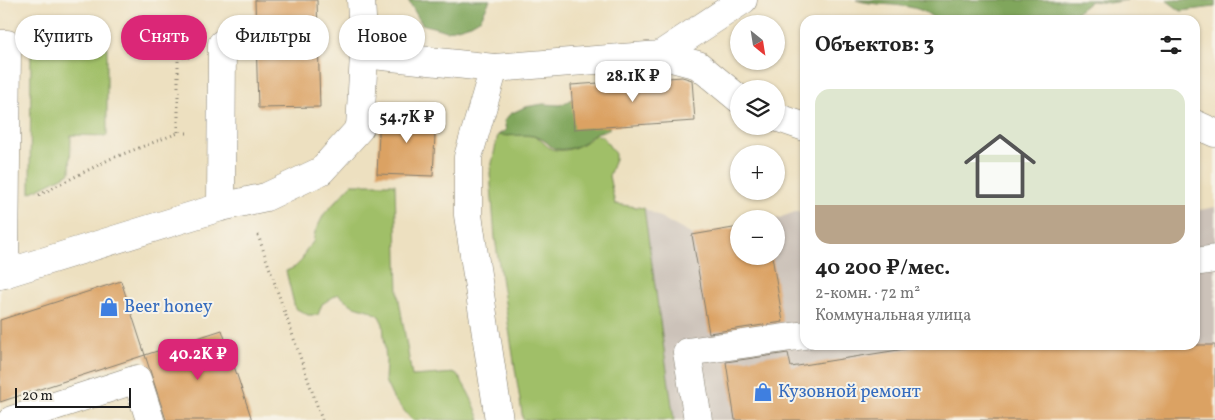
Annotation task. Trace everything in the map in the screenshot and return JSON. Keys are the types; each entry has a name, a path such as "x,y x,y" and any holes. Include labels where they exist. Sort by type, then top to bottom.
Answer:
{"street":[{"path":"361,0 362,15"},
{"path":"660,55 743,0"},
{"path":"0,44 7,44 6,212 3,275 234,204 266,196 321,171 360,128 364,60"},
{"path":"420,60 494,68 660,55 698,65 730,92"},
{"path":"223,60 234,204"},
{"path":"494,68 468,157 468,215 499,420"},
{"path":"785,121 800,125"},
{"path":"1200,126 1215,133"},
{"path":"1200,261 1215,259"},
{"path":"698,420 687,352 800,336"},
{"path":"12,420 137,379 150,420"}],"path":[{"path":"6,212 110,159 178,133"},
{"path":"234,204 322,420"}],"shaded area":[{"path":"1215,207 1215,420 674,420 644,208 692,235 730,229 730,265 785,265 785,216 798,211 800,215 800,350 1200,350 1200,210"}],"green space":[{"path":"408,0 490,0 481,18 471,24 447,31 425,25 425,15 417,15"},
{"path":"856,0 1127,0 1109,3 1091,1 1073,15 929,15 909,7"},
{"path":"1166,0 1215,0 1215,7 1181,11"},
{"path":"31,60 107,60 107,136 71,135 70,173 30,193"},
{"path":"575,98 609,120 609,129 594,134 579,145 564,149 551,147 542,139 533,136 498,135 506,130 504,121 510,114 525,107 543,104 560,105"},
{"path":"595,134 603,137 615,154 609,176 615,204 644,208 674,420 523,420 495,238 490,173 498,135 533,136 552,149 564,150 576,147"},
{"path":"352,184 395,184 398,294 412,376 456,373 464,384 480,420 412,420 393,398 385,381 386,361 383,324 379,316 371,311 352,305 338,294 322,304 318,315 308,315 295,308 286,271 295,267 302,260 306,250 313,242 315,232 324,214"}],"building":[{"path":"255,0 317,0 317,15 255,15"},
{"path":"257,60 319,60 320,107 258,108"},
{"path":"682,77 692,80 695,121 574,129 571,85"},
{"path":"380,112 436,114 433,176 377,174"},
{"path":"730,229 730,265 774,265 783,322 709,333 692,235"},
{"path":"121,281 145,355 0,402 0,320"},
{"path":"222,330 252,420 166,420 145,355"},
{"path":"1200,345 1215,345 1215,420 735,420 726,362 788,353 791,367 898,350 1200,350"}],"place":[{"name":"Beer honey","path":"109,307"},
{"name":"Кузовной ремонт","path":"763,392"}]}
